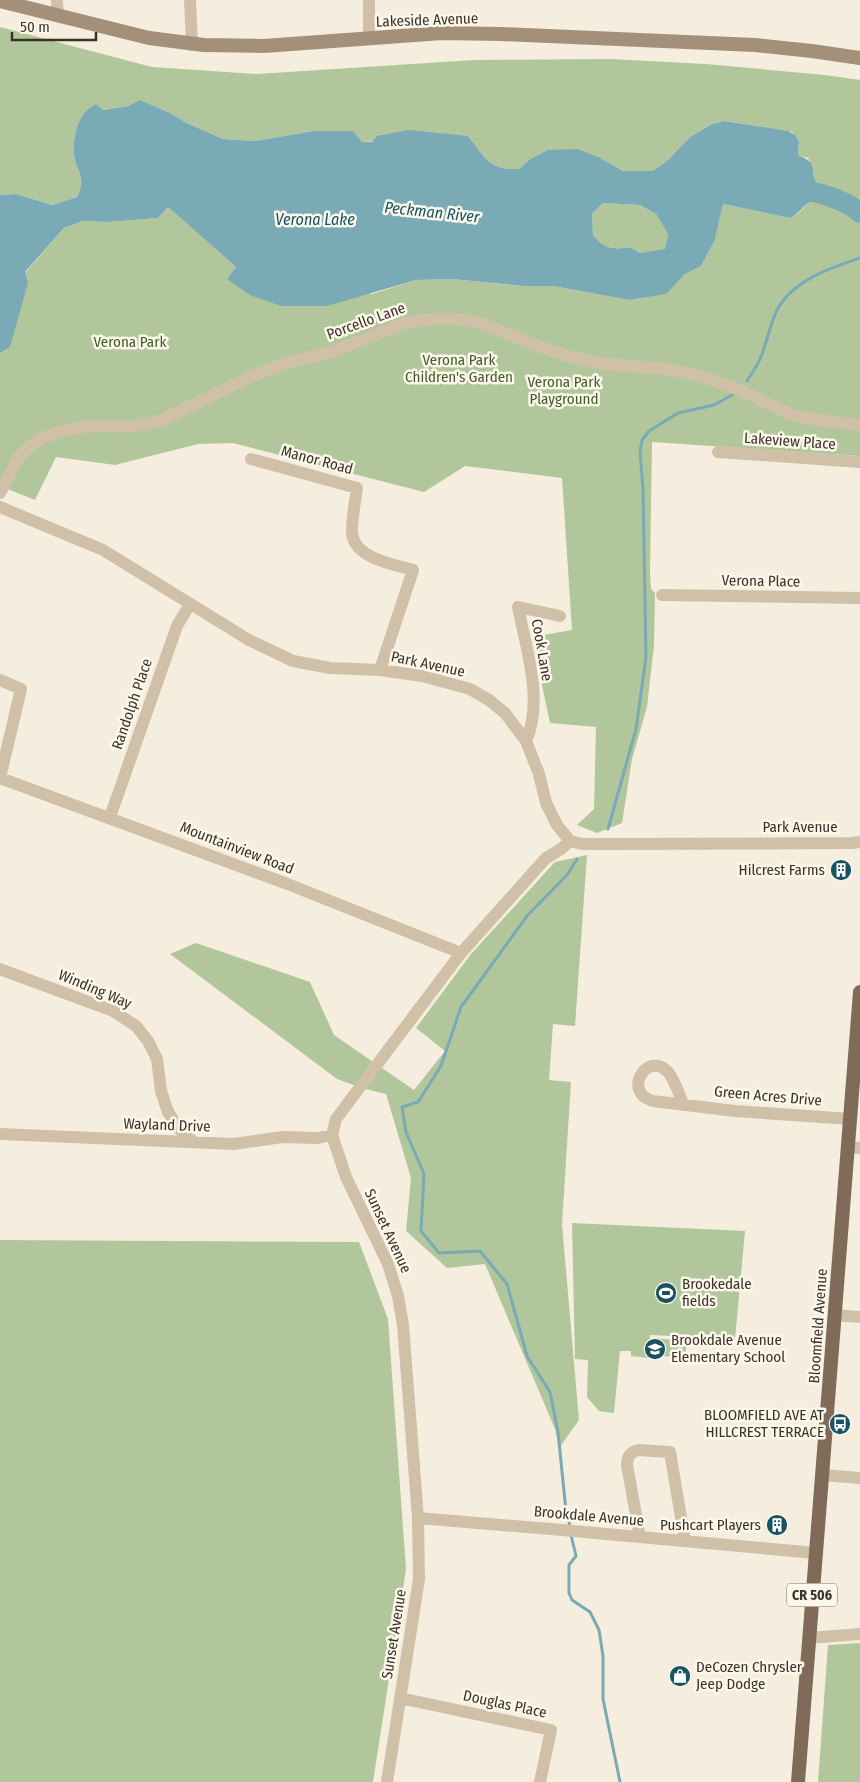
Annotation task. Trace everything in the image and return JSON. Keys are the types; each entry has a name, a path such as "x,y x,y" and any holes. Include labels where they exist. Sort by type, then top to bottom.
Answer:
{"main road":[{"name":"Lakeside Avenue","path":"0,1 149,38 192,44 264,46 442,33 501,34 755,45 860,58"},
{"name":"Bloomfield Avenue","path":"798,1782 835,1314 854,1147 850,1119 860,992"}],"street":[{"path":"57,0 58,16"},
{"path":"190,0 192,44"},
{"path":"369,0 369,38"},
{"name":"Porcello Lane","path":"0,493 19,457 42,438 61,431 82,427 109,426 130,428 162,420 252,376 289,362 334,352 405,323 431,319 459,319 483,324 540,347 574,358 605,364 667,369 696,375 738,389 790,414 811,419 860,425"},
{"name":"Lakeview Place","path":"718,452 860,462"},
{"name":"Manor Road","path":"251,459 357,488 352,532 355,542 361,550 374,558 413,570 380,670"},
{"name":"Park Avenue","path":"0,507 103,550 249,640 292,661 330,668 380,670 422,676 470,689 489,700 504,714 526,740 540,774 546,803 557,825 570,841 582,844 852,844 860,842"},
{"name":"Verona Place","path":"662,596 860,598"},
{"name":"Randolph Place","path":"110,817 177,626 190,604"},
{"name":"Cook Lane","path":"526,740 531,730 533,716 533,685 518,607 560,616"},
{"path":"0,680 21,689 0,778"},
{"name":"Mountainview Road","path":"0,778 110,817 461,953"},
{"path":"327,1136 336,1119 461,953 546,858 562,849 570,841"},
{"name":"Winding Way","path":"0,969 113,1011 136,1026 148,1041 157,1059 162,1091 168,1112 179,1129 194,1142"},
{"name":"Green Acres Drive","path":"683,1104 735,1111 850,1119"},
{"name":"Wayland Drive","path":"0,1134 234,1144 282,1137 327,1136"},
{"name":"Sunset Avenue","path":"327,1136 388,1264 398,1296 403,1325 418,1518 419,1579 387,1782"},
{"path":"835,1314 860,1317"},
{"path":"640,1537 627,1465 628,1457 638,1450 670,1452 686,1541"},
{"path":"822,1475 860,1478"},
{"name":"Brookdale Avenue","path":"418,1518 816,1553"},
{"path":"809,1638 860,1634"},
{"name":"Douglas Place","path":"400,1698 551,1730 540,1782"}],"green space":[{"name":"Verona Park","path":"0,27 152,67 257,74 474,60 610,59 706,64 860,80 860,456 652,442 650,573 651,589 655,593 654,645 647,707 632,759 622,823 597,833 577,825 594,809 596,727 550,723 532,637 572,630 562,478 465,466 424,492 233,443 198,444 115,465 56,457 35,500 0,486 0,353 10,347 25,273 64,228 83,221 109,222 158,218 168,207 236,267 227,279 372,294 416,280 452,279 521,286 553,286 629,300 666,293 685,274 701,266 715,240 723,204 790,218 812,200 814,174 808,158 798,155 799,142 792,132 726,121 712,124 690,137 668,160 653,171 623,171 600,158 529,160 519,169 509,169 494,165 489,161 468,136 361,142 353,131 314,131 255,141 223,139 140,100 128,106 104,110 96,104 83,115 76,131 74,154 81,179 80,190 77,197 54,205 16,194 0,195"},
{"path":"603,203 640,205 656,214 668,234 665,250 640,253 629,248 613,248 602,243 593,235 592,214"},
{"path":"587,855 575,1026 553,1024 549,1080 571,1082 562,1224 579,1420 559,1448 555,1429 485,1264 447,1268 406,1231 411,1178 386,1094 337,1079 170,954 196,943 310,982 334,1035 414,1090 445,1051 416,1028 471,954 555,862"},
{"path":"572,1223 745,1231 735,1339 650,1335 648,1358 631,1356 631,1351 620,1351 614,1413 599,1411 587,1397 588,1360 575,1359"},
{"path":"0,1240 359,1242 388,1319 406,1569 373,1782 0,1782"},
{"path":"654,1338 687,1341 685,1358 652,1355"},
{"path":"860,1643 860,1782 818,1782 828,1645"}],"water":[{"name":"Verona Lake","path":"140,100 223,139 255,141 314,131 353,131 362,142 372,142 377,136 408,130 468,136 489,161 494,165 509,169 519,169 529,160 548,150 578,149 600,158 623,171 653,171 668,160 690,137 712,124 725,121 788,131 795,135 799,142 798,155 810,162 816,183 820,187 817,200 809,202 790,218 723,204 715,240 701,266 685,274 666,294 629,300 553,286 522,286 452,279 416,280 327,306 281,306 250,295 227,279 236,267 168,207 158,218 109,222 83,221 64,228 25,272 28,283 10,347 0,353 0,195 16,194 53,205 77,197 81,179 75,161 74,143 80,120 86,111 96,104 104,110 128,106","holes":["603,203 640,205 656,214 668,234 665,249 640,253 629,248 607,246 593,235 592,214"]}],"waterway":[{"name":"Peckman River","path":"793,187 837,199 860,213"},
{"path":"747,381 764,349 774,316 792,291 813,276 860,258"},
{"path":"608,829 636,729 646,657 643,488 640,452 642,440 649,431 678,413 714,405 732,395"},
{"path":"570,1526 566,1511 558,1432 550,1392 527,1356 507,1284 480,1251 439,1253 421,1231 424,1174 406,1132 402,1107 418,1102 441,1066 461,1007 527,916 567,875 577,859"},
{"path":"571,1535 576,1556 569,1565 569,1593 572,1600 590,1612 599,1630 603,1656 603,1699 620,1782"}],"place":[{"name":"Hilcrest Farms","path":"841,870"},
{"name":"Brookedale fields","path":"666,1293"},
{"name":"Brookdale Avenue Elementary School","path":"655,1349"},
{"name":"BLOOMFIELD AVE AT HILLCREST TERRACE","path":"840,1424"},
{"name":"Pushcart Players","path":"777,1525"},
{"name":"DeCozen Chrysler Jeep Dodge","path":"680,1676"}],"park label":[{"name":"Verona Park Children's Garden","path":"459,368"},
{"name":"Verona Park Playground","path":"564,390"}]}
